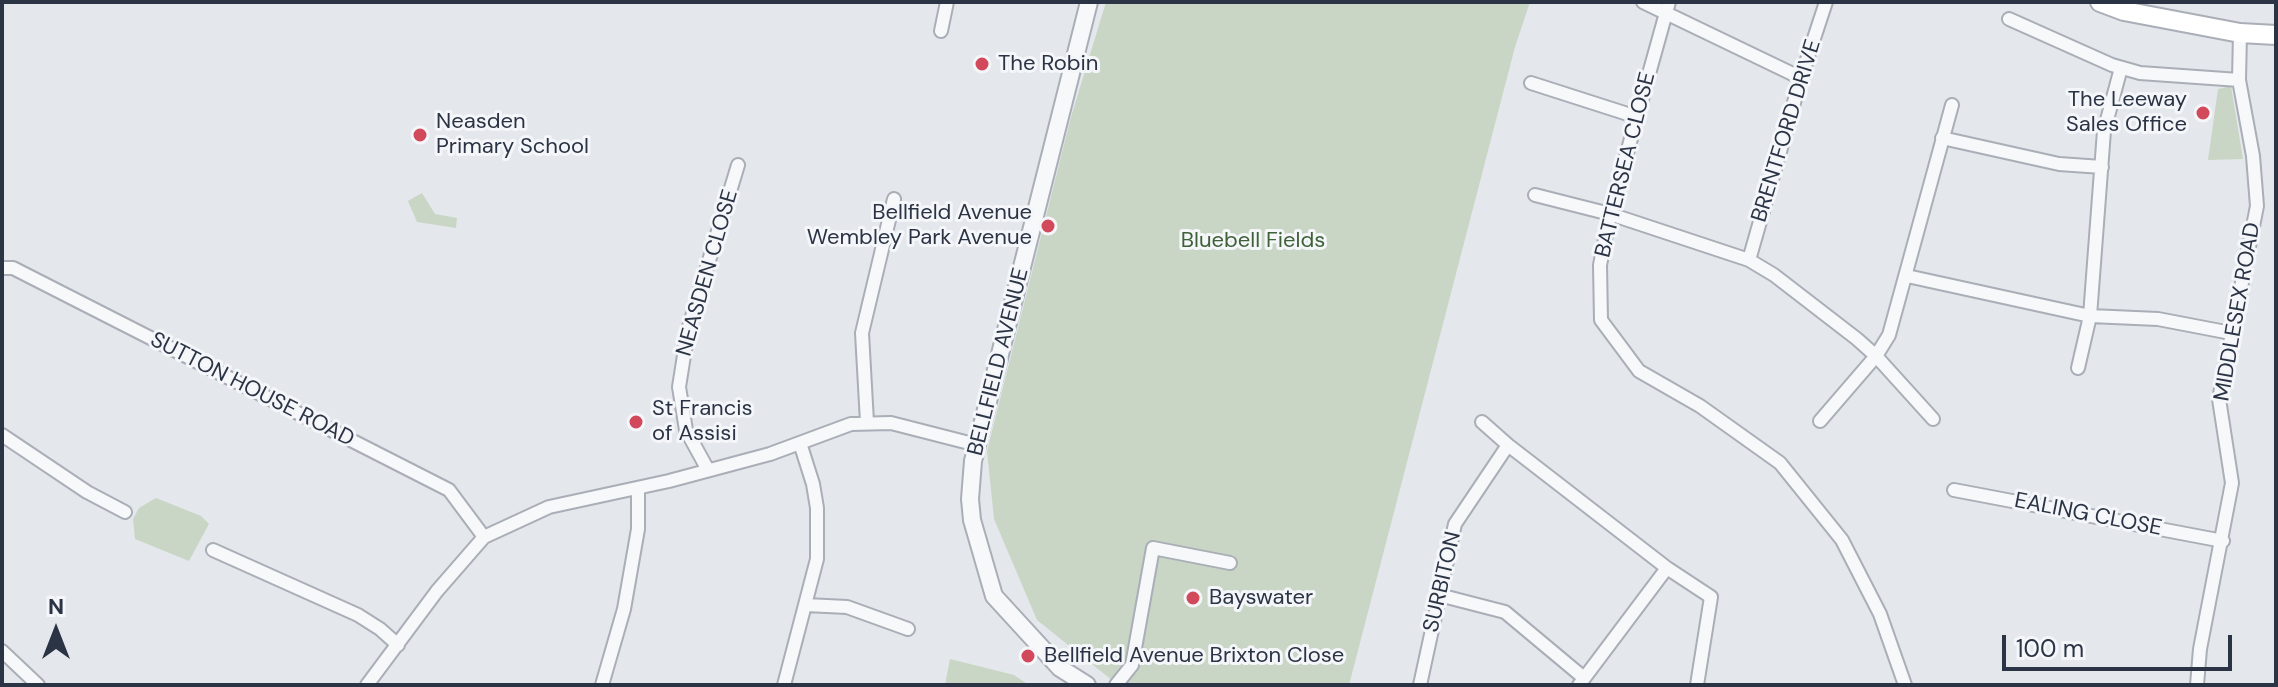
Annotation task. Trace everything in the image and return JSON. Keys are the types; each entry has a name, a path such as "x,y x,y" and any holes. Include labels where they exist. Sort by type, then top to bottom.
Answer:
{"main road":[{"path":"2100,2 2124,11 2240,33 2276,35"}],"street":[{"path":"941,31 947,2"},
{"name":"BELLFIELD AVENUE","path":"1082,684 1060,668 994,596 972,520 971,481 977,445 1089,2"},
{"path":"1643,2 1668,8 1801,78"},
{"name":"BRENTFORD DRIVE","path":"1749,260 1826,2"},
{"name":"BATTERSEA CLOSE","path":"1668,8 1610,214 1600,265 1601,320 1639,371 1700,406 1780,463 1842,540 1880,614 1905,685"},
{"path":"2009,19 2121,68 2140,73 2239,80"},
{"name":"MIDDLESEX ROAD","path":"2197,685 2200,649 2232,483 2219,399 2257,206 2253,156 2239,80 2240,33"},
{"path":"2078,368 2090,316 2104,131 2121,68"},
{"path":"1531,83 1637,117"},
{"path":"1820,421 1876,356 1889,335 1952,105"},
{"path":"1942,138 2059,164 2102,167"},
{"name":"NEASDEN CLOSE","path":"708,470 686,430 679,387 688,330 738,165"},
{"path":"1535,195 1610,214 1749,260 1774,275 1876,356 1933,419"},
{"path":"867,422 862,333 894,199"},
{"name":"SUTTON HOUSE ROAD","path":"2,268 13,268 449,490 484,537"},
{"path":"1907,276 2090,316 2158,319 2231,333"},
{"path":"367,685 437,591 484,537 549,507 770,454 830,430 867,422 891,423 977,445"},
{"path":"1482,422 1667,568 1711,597 1697,685"},
{"path":"2,435 87,492 125,512"},
{"path":"784,685 817,559 817,508 800,443"},
{"name":"SURBITON","path":"1420,685 1455,524 1508,445"},
{"path":"602,685 624,609 638,529 638,488"},
{"name":"EALING CLOSE","path":"1954,490 2223,541"},
{"path":"1116,685 1132,665 1153,548 1230,563"},
{"path":"213,550 358,615 398,645"},
{"path":"1439,595 1505,612 1581,682 1667,568"},
{"path":"806,605 847,607 908,629"},
{"path":"2,651 38,685"}],"green space":[{"name":"Bluebell Fields","path":"1106,2 1530,2 1515,47 1349,685 1118,685 1037,620 994,519 987,451 1071,117"},
{"path":"2231,86 2243,159 2208,160 2218,89"},
{"path":"422,193 435,214 457,218 456,228 417,222 408,201"},
{"path":"156,498 201,516 209,524 189,561 135,539 133,519 139,508"},
{"path":"950,659 1014,675 1029,685 945,685"}],"place":[{"name":"The Robin","path":"982,64"},
{"name":"The Leeway Sales Office","path":"2203,113"},
{"name":"Neasden Primary School","path":"420,135"},
{"name":"Bellfield Avenue Wembley Park Avenue","path":"1048,226"},
{"name":"St Francis of Assisi","path":"636,422"},
{"name":"Bayswater","path":"1193,598"},
{"name":"Bellfield Avenue Brixton Close","path":"1028,656"}]}
